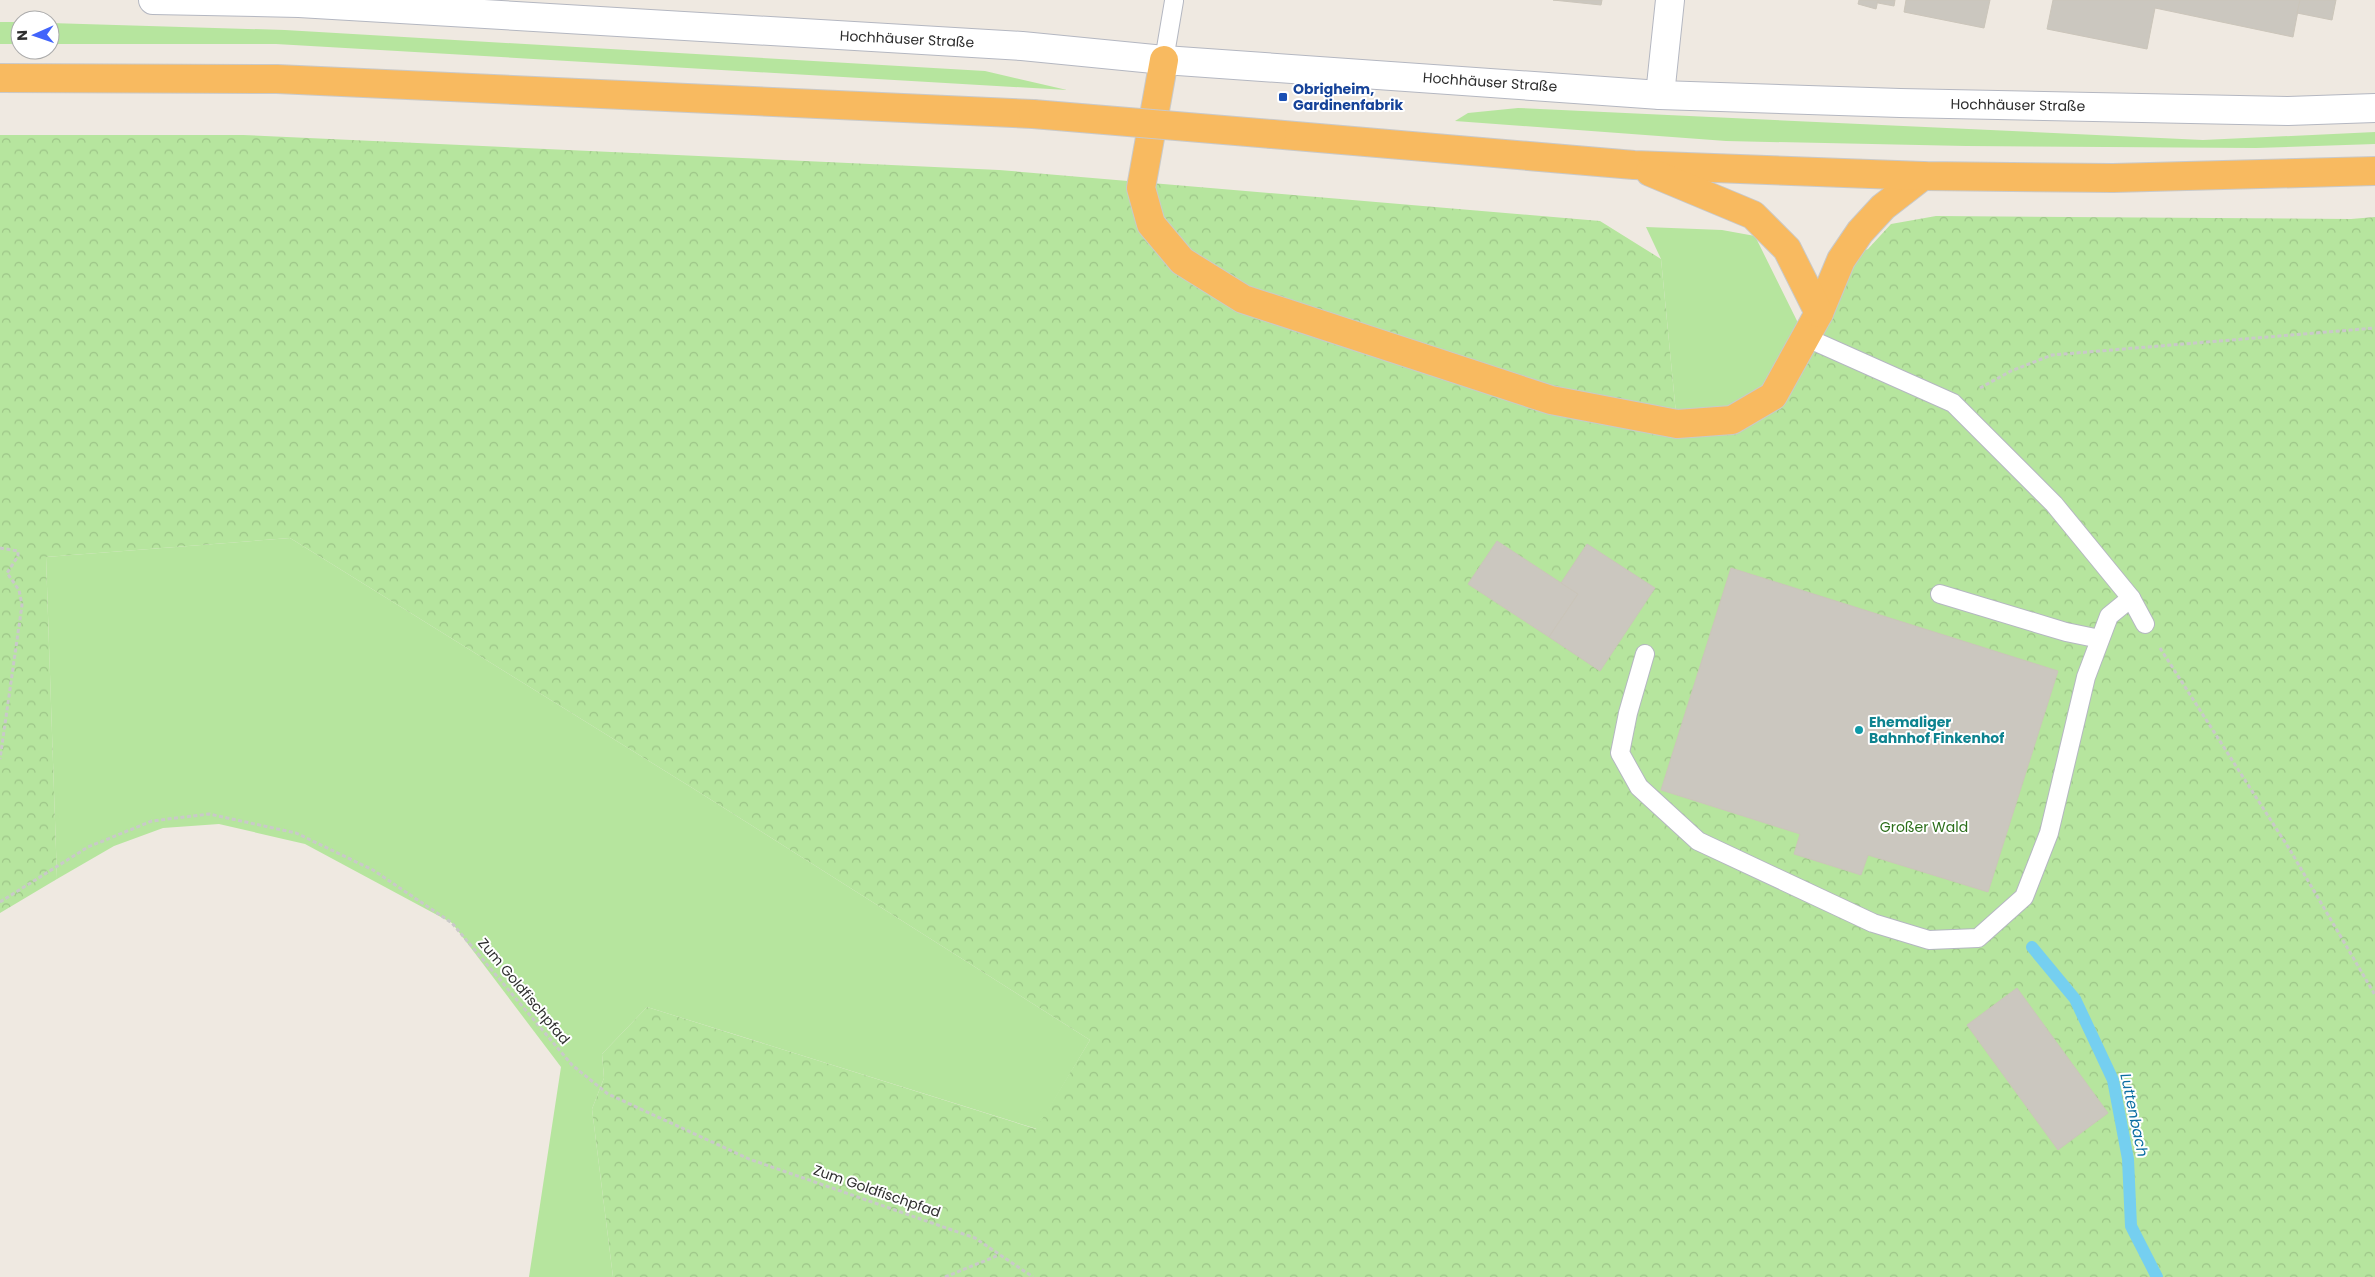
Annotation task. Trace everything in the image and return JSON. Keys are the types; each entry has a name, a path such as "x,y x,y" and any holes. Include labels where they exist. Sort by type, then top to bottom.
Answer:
{"highway":[{"path":"1164,60 1141,188 1151,224 1182,261 1243,299 1551,400 1676,424 1732,420 1772,396 1819,313 1841,260 1860,232 1883,207 1923,176"},
{"path":"0,78 277,79 1033,114 1634,165 1923,176 2113,178 2375,171"},
{"path":"1634,165 1752,215 1786,249 1819,313"}],"street":[{"name":"Hochhäuser Straße","path":"153,0 329,2 1022,46 1164,60 1660,95 1910,103 2288,111 2375,108"},
{"path":"1660,95 1670,0"}],"lane":[{"path":"1164,60 1174,1"},
{"path":"1805,337 1953,403 2054,504 2131,598 2145,624"},
{"path":"1940,594 2066,632 2100,639"},
{"path":"1645,654 1628,713 1620,753 1639,787 1698,841 1873,923 1929,940 1978,938 2024,897 2049,833 2086,677 2109,616 2131,598"}],"path":[{"path":"1953,403 2011,371 2052,355 2375,328"},
{"path":"0,548 18,552 18,556 7,573 19,590 22,605 0,759"},
{"path":"2145,624 2290,850 2375,995"},
{"name":"Zum Goldfischpfad","path":"0,902 88,847 152,821 209,814 296,833 373,870 452,923 572,1065 608,1094 750,1159 975,1238 1033,1277"},
{"path":"945,1277 999,1254"}],"green space":[{"path":"0,22 10,22 10,44 0,44"},
{"path":"60,23 285,30 985,71 1067,90 276,44 60,44"},
{"path":"1518,108 2203,140 2375,132 2375,144 2256,148 1966,146 1726,141 1455,121 1468,113"},
{"name":"Großer Wald","path":"0,135 243,135 999,170 1600,221 1661,259 1677,424 1773,396 1841,260 1868,249 1891,224 1936,216 2351,219 2375,217 2375,1277 613,1277 592,1109 604,1078 602,1054 647,1007 1036,1129 1090,1040 694,789 290,538 46,557 57,879 0,913"},
{"path":"1646,227 1722,230 1755,236 1805,337 1773,396 1677,424 1661,259"},
{"path":"290,538 694,789 1090,1040 1037,1129 647,1007 602,1054 604,1078 592,1109 613,1277 529,1277 561,1067 452,923 305,844 219,824 163,828 114,846 57,879 46,557"}],"building":[{"path":"1553,0 1602,0 1601,5"},
{"path":"1859,0 1878,0 1876,9 1858,4"},
{"path":"1878,0 1895,0 1894,6 1878,3"},
{"path":"1906,0 1990,0 1984,28 1904,12"},
{"path":"2053,0 2300,0 2293,37 2155,8 2147,49 2047,29"},
{"path":"2300,0 2336,0 2332,20 2297,13"},
{"path":"1497,541 1578,594 1549,637 1468,584"},
{"path":"1587,544 1655,588 1600,671 1549,637 1578,594 1561,583"},
{"name":"Ehemaliger Bahnhof Finkenhof","path":"1731,568 2058,671 1988,892 1868,855 1861,875 1794,854 1800,834 1661,790"},
{"path":"2017,988 2108,1113 2058,1150 1967,1025"}],"waterway":[{"name":"Luttenbach","path":"2032,947 2075,999 2113,1080 2128,1159 2131,1226 2157,1277"}],"place":[{"name":"Obrigheim, Gardinenfabrik","path":"1283,97"},
{"name":"Ehemaliger Bahnhof Finkenhof","path":"1859,730"}]}
